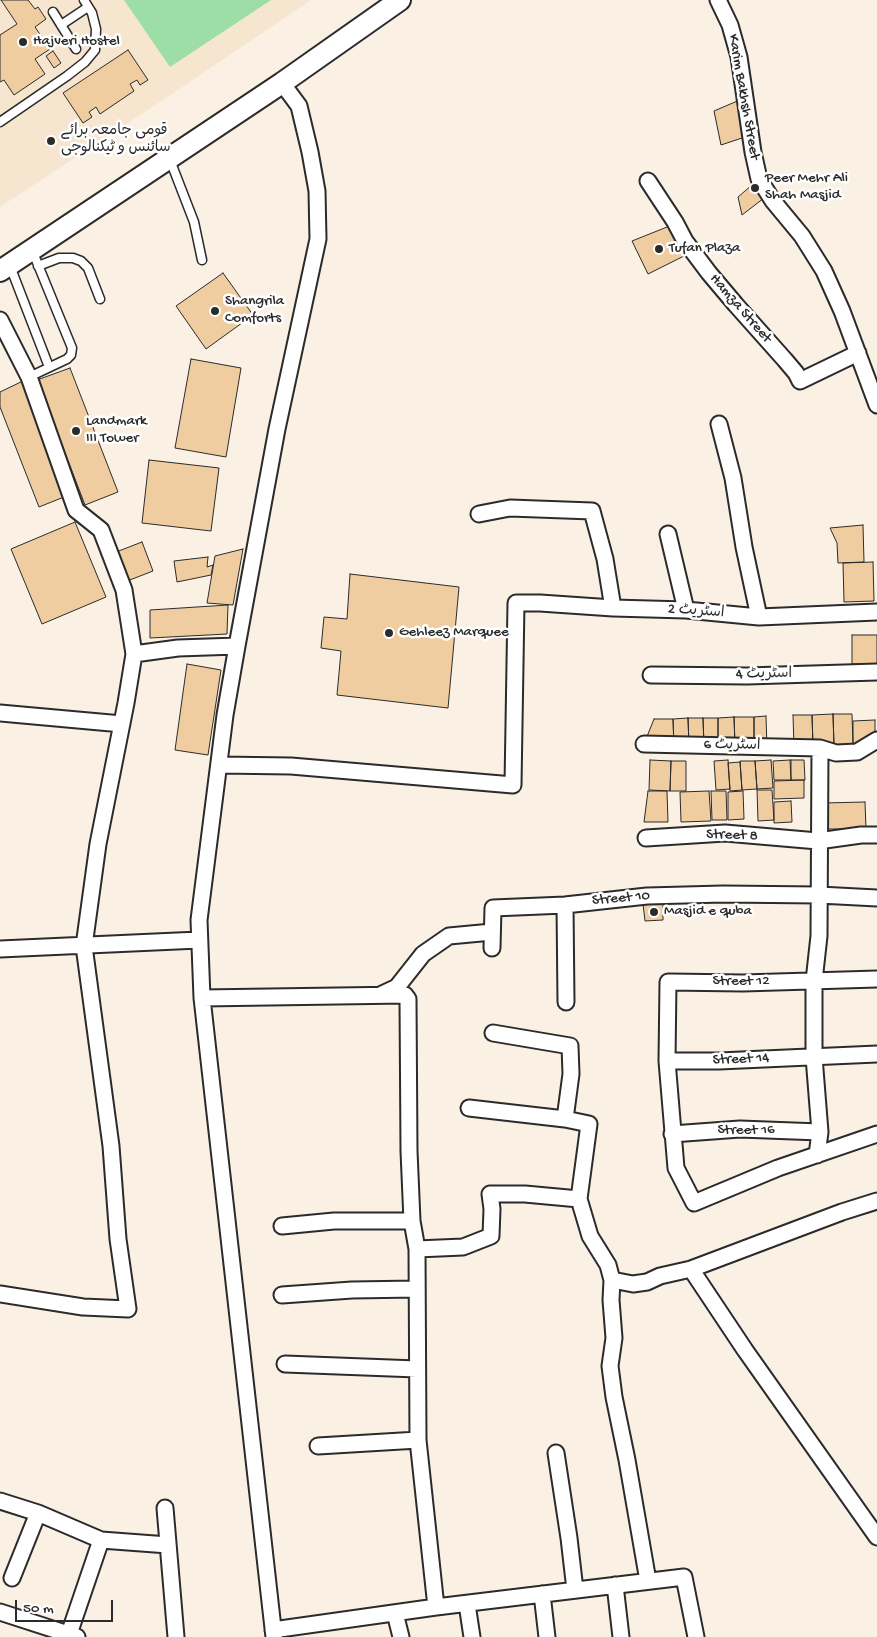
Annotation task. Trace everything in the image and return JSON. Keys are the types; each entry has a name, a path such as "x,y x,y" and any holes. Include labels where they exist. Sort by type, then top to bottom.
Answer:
{"main road":[{"path":"5,268 35,258 170,158 282,83 400,0"}],"street":[{"name":"Karim Bakhsh Street","path":"718,0 730,25 739,56 758,179 802,236 824,271 842,311 877,405"},
{"path":"282,83 299,106 316,191 318,239 278,429 237,646 199,920 202,998 273,1633 395,1613 684,1577 696,1637"},
{"name":"Hamza Street","path":"648,181 685,241 709,273 796,373 800,381 858,353"},
{"path":"0,320 29,377 76,510 101,530 124,590 134,654 98,844 84,946 111,1146 118,1239 128,1309 83,1307 0,1294"},
{"path":"719,424 733,478 744,547 759,617"},
{"path":"479,514 510,508 592,511 605,559 613,608"},
{"path":"668,534 686,610"},
{"name":"اسٹریٹ 2","path":"219,765 290,766 513,785 516,603 540,602 613,608 686,610 759,617 877,612"},
{"path":"134,654 178,648 237,646"},
{"name":"اسٹریٹ 4","path":"651,675 747,676 877,672"},
{"path":"0,713 122,724"},
{"name":"اسٹریٹ 6","path":"644,744 820,748 836,753 857,752 877,740"},
{"path":"817,1155 820,1132 814,1057 814,981 819,936 820,748"},
{"name":"Street 8","path":"646,838 725,833 818,842 860,835 877,835"},
{"name":"Street 10","path":"492,948 493,908 565,905 647,896 723,894 877,898"},
{"path":"565,905 566,1002"},
{"path":"378,996 397,987 423,954 450,936 492,932"},
{"path":"0,949 199,940"},
{"name":"Street 12","path":"667,1061 668,982 877,979"},
{"path":"202,998 405,995 408,999 409,1152 412,1221 417,1249 418,1440 436,1608"},
{"path":"494,1033 570,1046 571,1074 565,1119"},
{"name":"Street 14","path":"667,1061 877,1054"},
{"path":"667,1061 676,1168 694,1203 778,1168 877,1134"},
{"path":"469,1108 565,1119 588,1124 579,1199 590,1236 608,1265 612,1280 611,1300 614,1338 610,1366 648,1581"},
{"name":"Street 16","path":"672,1134 740,1129 820,1132"},
{"path":"417,1249 463,1247 491,1236 492,1210 490,1194 525,1194 579,1199"},
{"path":"612,1280 633,1284 647,1282 660,1276 691,1269 842,1212 877,1202"},
{"path":"282,1226 334,1221 412,1221"},
{"path":"691,1269 745,1350 877,1537"},
{"path":"282,1295 352,1290 416,1289"},
{"path":"285,1364 417,1369"},
{"path":"318,1446 418,1440"},
{"path":"556,1453 575,1590"},
{"path":"0,1501 38,1513 101,1540 168,1545"},
{"path":"165,1508 173,1582 176,1637"},
{"path":"12,1578 38,1513"},
{"path":"0,1612 71,1636 101,1540"},
{"path":"615,1585 622,1637"},
{"path":"542,1594 547,1637"},
{"path":"467,1604 472,1637"},
{"path":"395,1613 401,1637"}],"lane":[{"path":"0,122 67,76 95,50 96,29 92,14 86,4 62,24"},
{"path":"53,12 76,49"},
{"path":"170,158 194,222 202,260"},
{"path":"29,377 68,359 72,348 35,258 73,258 81,261 88,268 100,299"},
{"path":"5,268 49,367"}],"shaded area":[{"name":"قومی جامعہ برائے سائنس و ٹیکنالوجی","path":"0,0 311,0 0,207"}],"green space":[{"path":"124,0 271,0 170,67"}],"building":[{"name":"Hajveri Hostel","path":"1,0 28,0 35,9 38,7 46,19 35,27 50,49 35,59 45,74 14,95 4,80 0,82 0,35 17,24"},
{"path":"128,50 148,80 140,85 137,80 130,84 134,91 100,114 96,107 89,112 92,117 83,123 63,93"},
{"path":"53,51 61,63 54,68 46,56"},
{"path":"742,99 748,136 721,145 714,111"},
{"name":"Peer Mehr Ali Shah Masjid","path":"759,179 764,198 742,215 738,197"},
{"name":"Tufan Plaza","path":"675,222 684,256 648,274 632,241"},
{"name":"Shangrila Comforts","path":"223,273 253,315 206,349 176,306"},
{"path":"191,359 241,368 226,457 175,448"},
{"name":"Landmark III Tower","path":"70,368 118,492 85,505 37,380"},
{"path":"25,380 69,495 39,507 0,407 0,392"},
{"path":"149,460 219,468 211,531 142,523"},
{"path":"75,522 106,597 42,624 11,549"},
{"path":"863,525 864,562 838,563 837,543 830,528"},
{"path":"142,542 153,571 122,583 111,554"},
{"path":"243,549 233,605 207,603 215,556"},
{"path":"208,557 207,567 213,565 211,575 177,582 174,561"},
{"path":"873,562 874,601 844,602 843,563"},
{"name":"Gehleez Marquee","path":"350,574 459,587 448,708 337,695 341,651 321,648 324,617 347,619"},
{"path":"228,605 227,634 150,638 150,610"},
{"path":"852,635 877,635 877,664 852,664"},
{"path":"187,664 221,670 208,755 175,750"},
{"path":"833,714 852,714 853,745 834,746"},
{"path":"833,714 834,746 813,746 812,715"},
{"path":"793,715 812,715 813,746 794,747"},
{"path":"766,716 767,747 754,747 754,717"},
{"path":"734,717 754,717 754,745 735,745"},
{"path":"734,717 735,745 718,746 718,718"},
{"path":"688,718 703,718 704,746 689,746"},
{"path":"688,718 689,746 674,747 673,719"},
{"path":"703,718 718,718 718,746 704,746"},
{"path":"654,719 673,719 674,747 644,744"},
{"path":"875,720 875,745 853,745 853,721"},
{"path":"650,760 671,761 670,791 649,790"},
{"path":"728,760 730,789 716,790 714,761"},
{"path":"771,760 773,788 757,789 755,761"},
{"path":"790,760 791,780 774,780 773,761"},
{"path":"791,760 804,760 805,780 791,780"},
{"path":"671,761 686,761 686,791 670,791"},
{"path":"740,761 755,761 757,789 742,790"},
{"path":"740,762 742,790 730,791 728,763"},
{"path":"804,780 804,798 774,799 774,781"},
{"path":"757,790 772,790 774,820 758,821"},
{"path":"648,791 667,791 668,822 644,822"},
{"path":"709,791 711,821 681,822 680,792"},
{"path":"711,791 726,791 727,820 712,820"},
{"path":"743,791 744,819 728,820 728,792"},
{"path":"791,801 792,822 774,823 774,802"},
{"path":"865,802 866,829 824,829 823,803"},
{"name":"Masjid e quba","path":"663,903 663,920 645,921 643,904"}],"place":[{"name":"Hajveri Hostel","path":"23,42"},
{"name":"قومی جامعہ برائے سائنس و ٹیکنالوجی","path":"51,141"},
{"name":"Peer Mehr Ali Shah Masjid","path":"755,188"},
{"name":"Tufan Plaza","path":"659,249"},
{"name":"Shangrila Comforts","path":"215,311"},
{"name":"Landmark III Tower","path":"76,431"},
{"name":"Gehleez Marquee","path":"389,633"},
{"name":"Masjid e quba","path":"654,912"}]}
